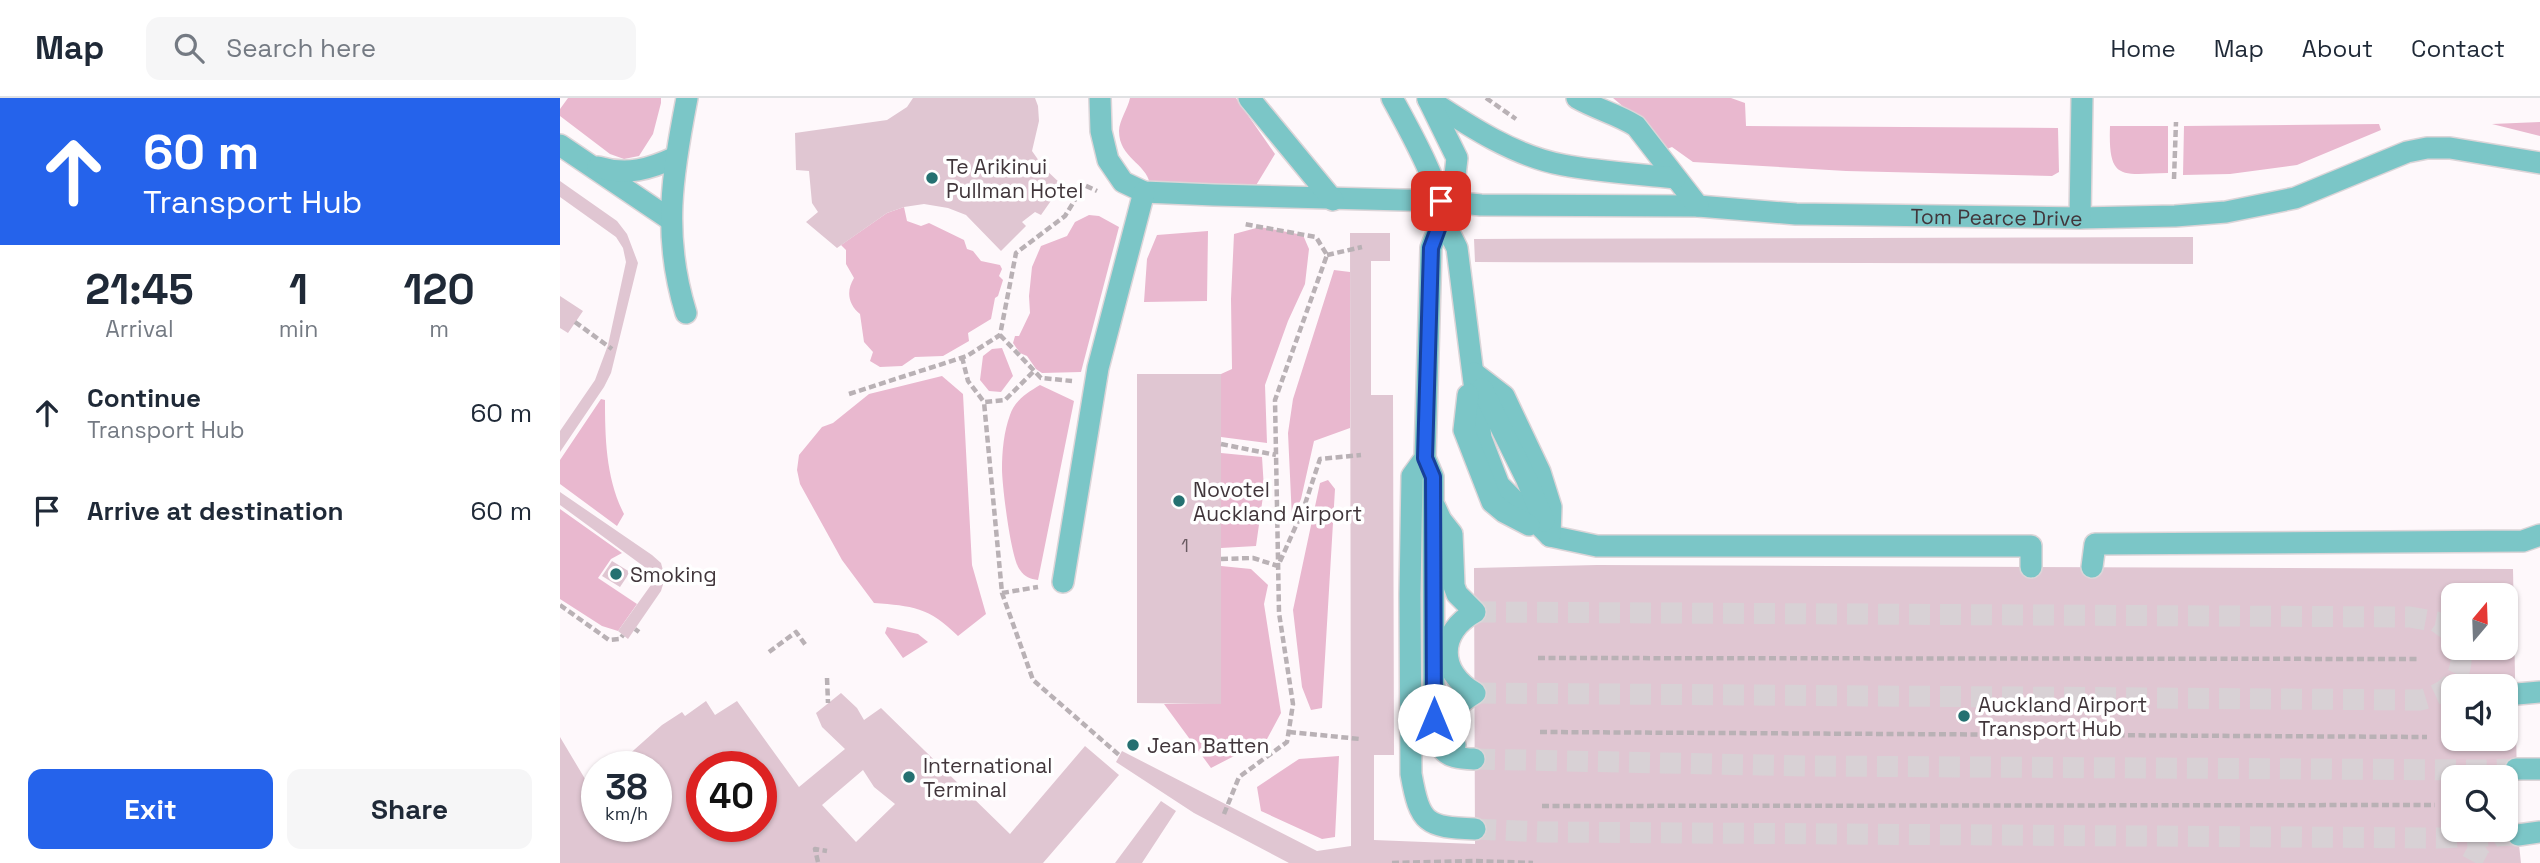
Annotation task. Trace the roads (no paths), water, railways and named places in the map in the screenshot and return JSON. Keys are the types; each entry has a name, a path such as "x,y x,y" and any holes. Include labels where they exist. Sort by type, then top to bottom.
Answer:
{"street":[{"path":"686,313 677,282 671,220 676,157 687,98"},
{"path":"1063,582 1095,384 1142,201 1123,182 1108,160 1101,131 1100,98"},
{"path":"1249,98 1333,200"},
{"path":"1392,98 1410,130 1457,248 1481,438 1499,485 1549,536 1597,546 2031,546 2031,567"},
{"path":"1577,98 1636,125 1698,206"},
{"path":"2080,218 2082,98"},
{"path":"1427,99 1457,158 1454,184 1442,210 1431,248 1425,458 1433,477 1433,504 1434,720 1438,744 1445,754 1456,759 1474,759 1455,745 1448,724 1454,707 1475,693 1451,673 1449,647 1454,627 1475,612 1457,594 1454,586 1452,534 1433,504"},
{"path":"1427,99 1473,129 1516,149 1561,165 1675,178"},
{"path":"560,145 671,220"},
{"name":"Tom Pearce Drive","path":"1142,201 1333,200 1442,210 1481,205 1698,206 1796,214 2080,218 2175,216 2226,212 2295,198 2407,152 2427,148 2450,148 2540,163"},
{"path":"583,161 625,173 656,166 676,157"},
{"path":"1474,373 1504,396 1540,472 1551,507 1549,536"},
{"path":"1425,458 1412,476 1411,774 1416,801 1426,821 1442,828 1475,829"},
{"path":"2092,567 2095,544 2532,538"},
{"path":"2518,694 2540,692"},
{"path":"2518,769 2540,769"},
{"path":"2518,835 2540,832"}],"tunnel":[{"path":"1475,612 2410,617 2441,625"},
{"path":"1475,693 2420,700 2446,689 2457,676 2461,660"},
{"path":"1474,759 1808,766 2441,770"},
{"path":"1475,829 1543,832 2441,838"},
{"path":"2472,861 2480,846 2486,842"}],"place":[{"name":"Te Arikinui Pullman Hotel","path":"932,178"},
{"name":"Novotel Auckland Airport","path":"1179,501"},
{"name":"Smoking","path":"616,574"},
{"name":"Auckland Airport Transport Hub","path":"1964,716"},
{"name":"Jean Batten","path":"1133,745"},
{"name":"International Terminal","path":"909,777"}]}
